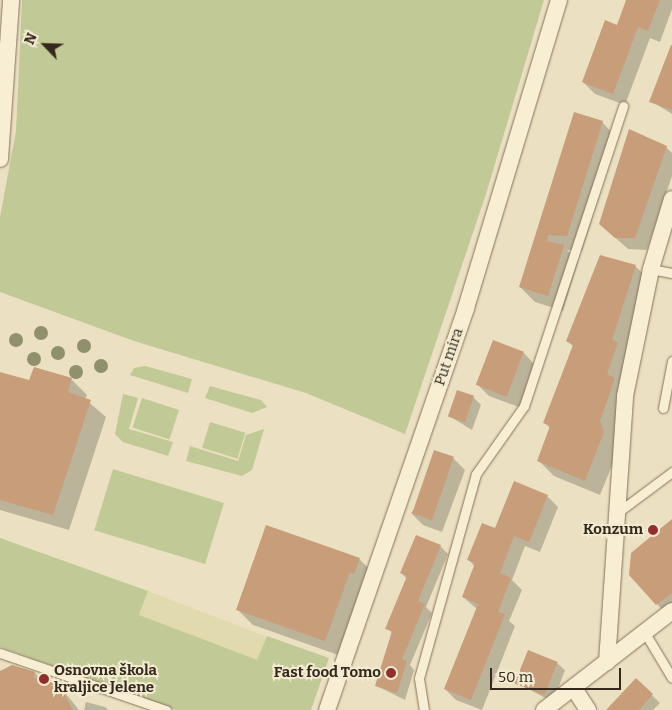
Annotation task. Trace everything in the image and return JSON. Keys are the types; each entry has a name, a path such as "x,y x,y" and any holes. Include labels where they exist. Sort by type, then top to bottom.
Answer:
{"street":[{"path":"0,158 11,0"},
{"name":"Put mira","path":"327,710 466,308 559,0"},
{"path":"606,662 615,514 625,396 652,269 672,199"},
{"path":"544,710 576,690 606,662 672,611"},
{"path":"576,690 588,710"}],"lane":[{"path":"424,710 419,678 476,474 524,406 623,106"},
{"path":"652,269 672,273"},
{"path":"663,408 672,361"},
{"path":"615,514 672,472"},
{"path":"645,633 672,678"},
{"path":"0,653 166,710"}],"shaded area":[{"path":"148,591 267,637 257,661 139,615"}],"green space":[{"path":"22,0 544,0 486,194 405,434 306,393 134,341 0,292 0,217 16,131"},
{"path":"145,366 192,379 188,393 130,375 134,368"},
{"path":"210,386 261,400 267,407 252,413 205,398"},
{"path":"123,394 138,398 129,429 173,442 168,456 123,442 115,434"},
{"path":"142,398 179,410 170,440 132,427"},
{"path":"210,422 245,433 237,459 202,448"},
{"path":"264,429 252,470 242,476 186,461 190,446 238,461 246,435"},
{"path":"113,469 224,503 205,564 94,530"},
{"path":"0,538 148,591 139,615 257,660 267,636 329,658 311,710 176,710 0,647"}],"building":[{"path":"626,0 660,0 648,31 638,27 613,94 582,82 605,20 617,25"},
{"path":"672,45 672,110 649,102"},
{"path":"574,112 603,121 567,236 548,235 547,241 564,245 548,296 519,287"},
{"path":"629,129 667,146 635,238 615,238 599,224"},
{"path":"600,255 636,265 612,340 618,342 607,374 615,378 600,421 604,432 585,481 537,461 550,426 543,423 573,345 566,341"},
{"path":"493,340 524,352 507,397 476,385"},
{"path":"34,367 72,378 68,392 91,400 53,515 0,500 0,372 29,380"},
{"path":"457,390 474,396 465,422 448,416"},
{"path":"434,450 454,457 432,520 412,513"},
{"path":"514,481 548,495 529,542 514,536 500,573 511,578 498,612 505,614 471,700 444,689 478,604 462,597 475,563 467,560 482,523 495,528"},
{"path":"672,519 672,593 656,605 629,575 631,553"},
{"path":"266,525 360,558 354,574 350,572 325,641 236,610"},
{"path":"416,535 441,545 418,601 425,604 402,659 407,661 397,693 375,686 392,631 385,629 407,576 400,573"},
{"path":"528,650 558,662 544,695 515,683"},
{"path":"12,665 35,672 34,678 59,684 73,710 0,710 0,671"},
{"path":"636,678 653,694 639,710 606,710"}],"place":[{"name":"Konzum","path":"653,530"},
{"name":"Fast food Tomo","path":"391,673"},
{"name":"Osnovna škola kraljice Jelene","path":"44,679"}]}
